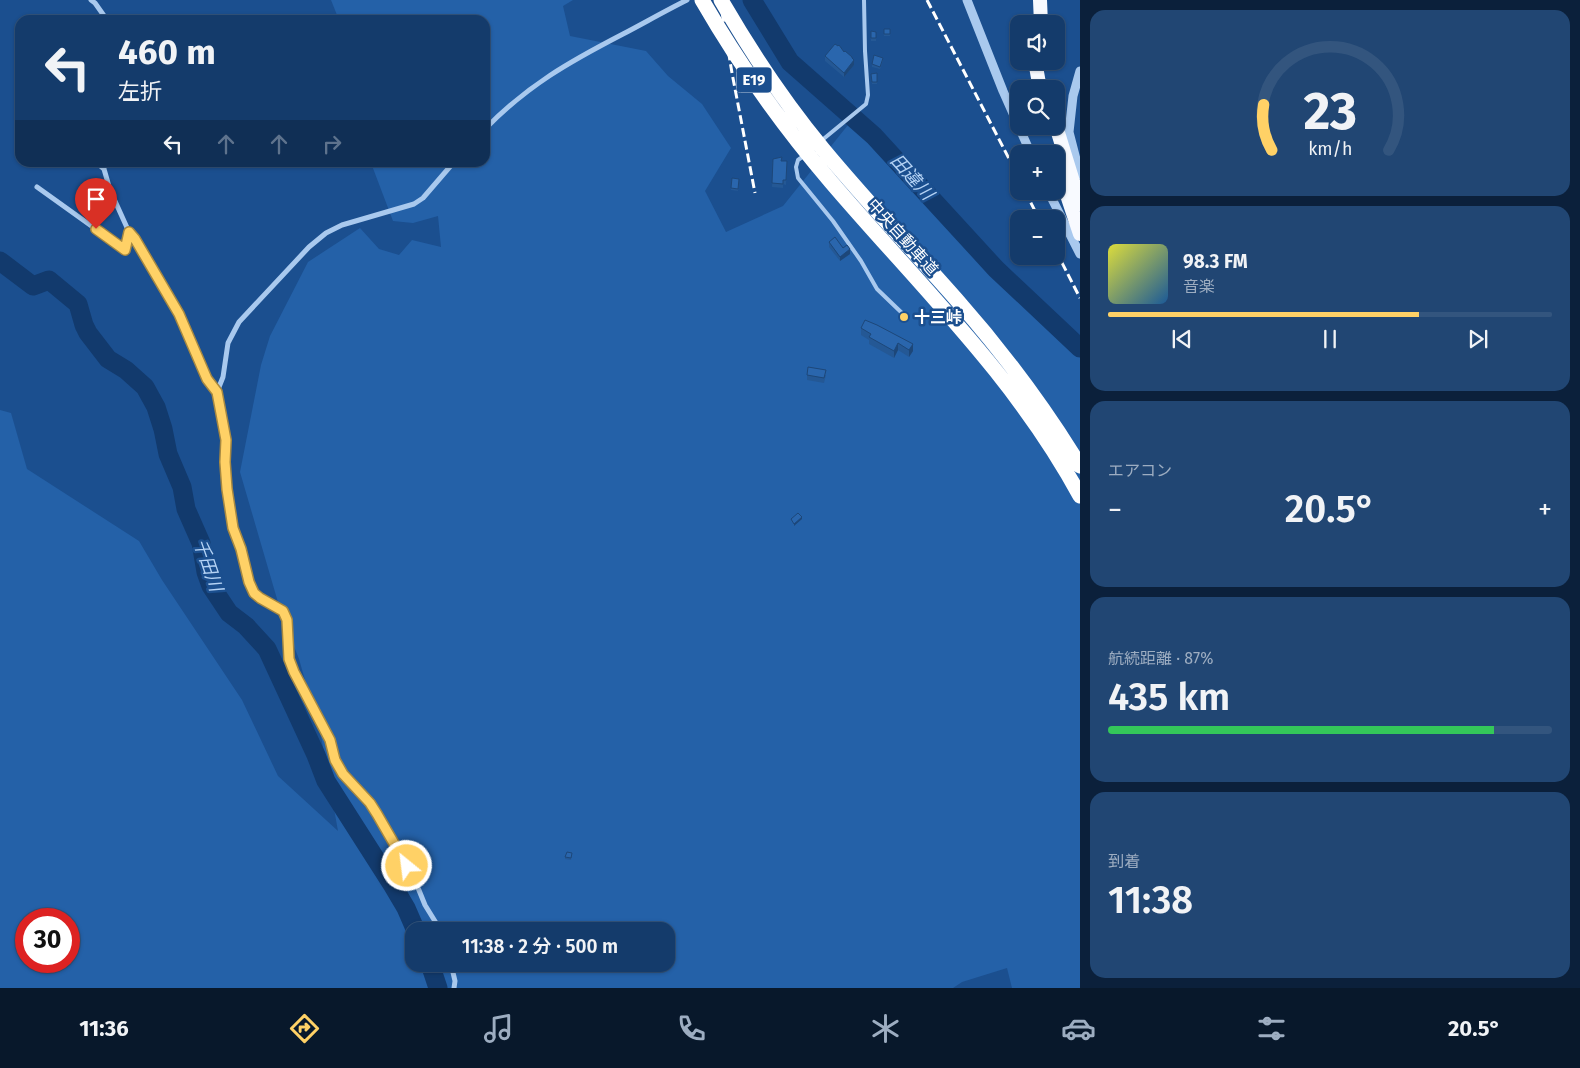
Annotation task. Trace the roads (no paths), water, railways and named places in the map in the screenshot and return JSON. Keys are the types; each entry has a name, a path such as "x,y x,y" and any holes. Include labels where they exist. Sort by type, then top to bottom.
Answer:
{"highway":[{"name":"中央自動車道","path":"702,0 741,62 1002,378 1050,445 1080,496"},
{"name":"中央自動車道","path":"721,0 730,7 798,118 817,153 957,300 1013,368 1058,430 1080,466"},
{"path":"1032,0 1032,15"},
{"path":"1040,0 1041,15"},
{"path":"1059,135 1080,204"},
{"path":"1065,189 1080,234"}],"street":[{"path":"91,0 96,3 104,15"},
{"path":"490,124 515,101 553,72 687,0"},
{"path":"967,0 1003,92 1027,145"},
{"path":"1080,71 1073,96 1070,132 1080,175"},
{"path":"101,167 104,170 110,190 129,232 145,255 179,314 207,379 217,392 226,440 227,489 233,528 241,549 249,582 254,593 283,611 287,620 289,659 330,740 335,760 343,774 377,814 401,853 425,905 435,922"},
{"path":"217,392 223,376 228,342 239,322 309,247 326,233 342,224 414,204 423,198 450,167"},
{"path":"37,186 125,250 129,232"},
{"path":"1053,200 1080,254"},
{"path":"453,972 454,988"}],"lane":[{"path":"864,0 868,95 866,104 798,160 796,172 798,178 839,229 878,289 902,313"}],"waterway":[{"name":"田違川","path":"752,0 790,62 874,136 996,269 1080,348"},
{"name":"千田川","path":"0,261 33,286 49,280 78,304 88,333 108,359 126,370 145,387 156,407 168,454 182,487 186,509 201,543 206,572 211,586 229,613 246,626 267,649 326,781 393,886 412,922"},
{"name":"千田川","path":"433,972 438,988"}],"railway":[{"path":"720,0 755,193"},
{"path":"927,0 1010,161"},
{"path":"1030,200 1034,210"},
{"path":"1063,265 1080,298"}],"place":[{"name":"十三峠","path":"904,317"}]}
